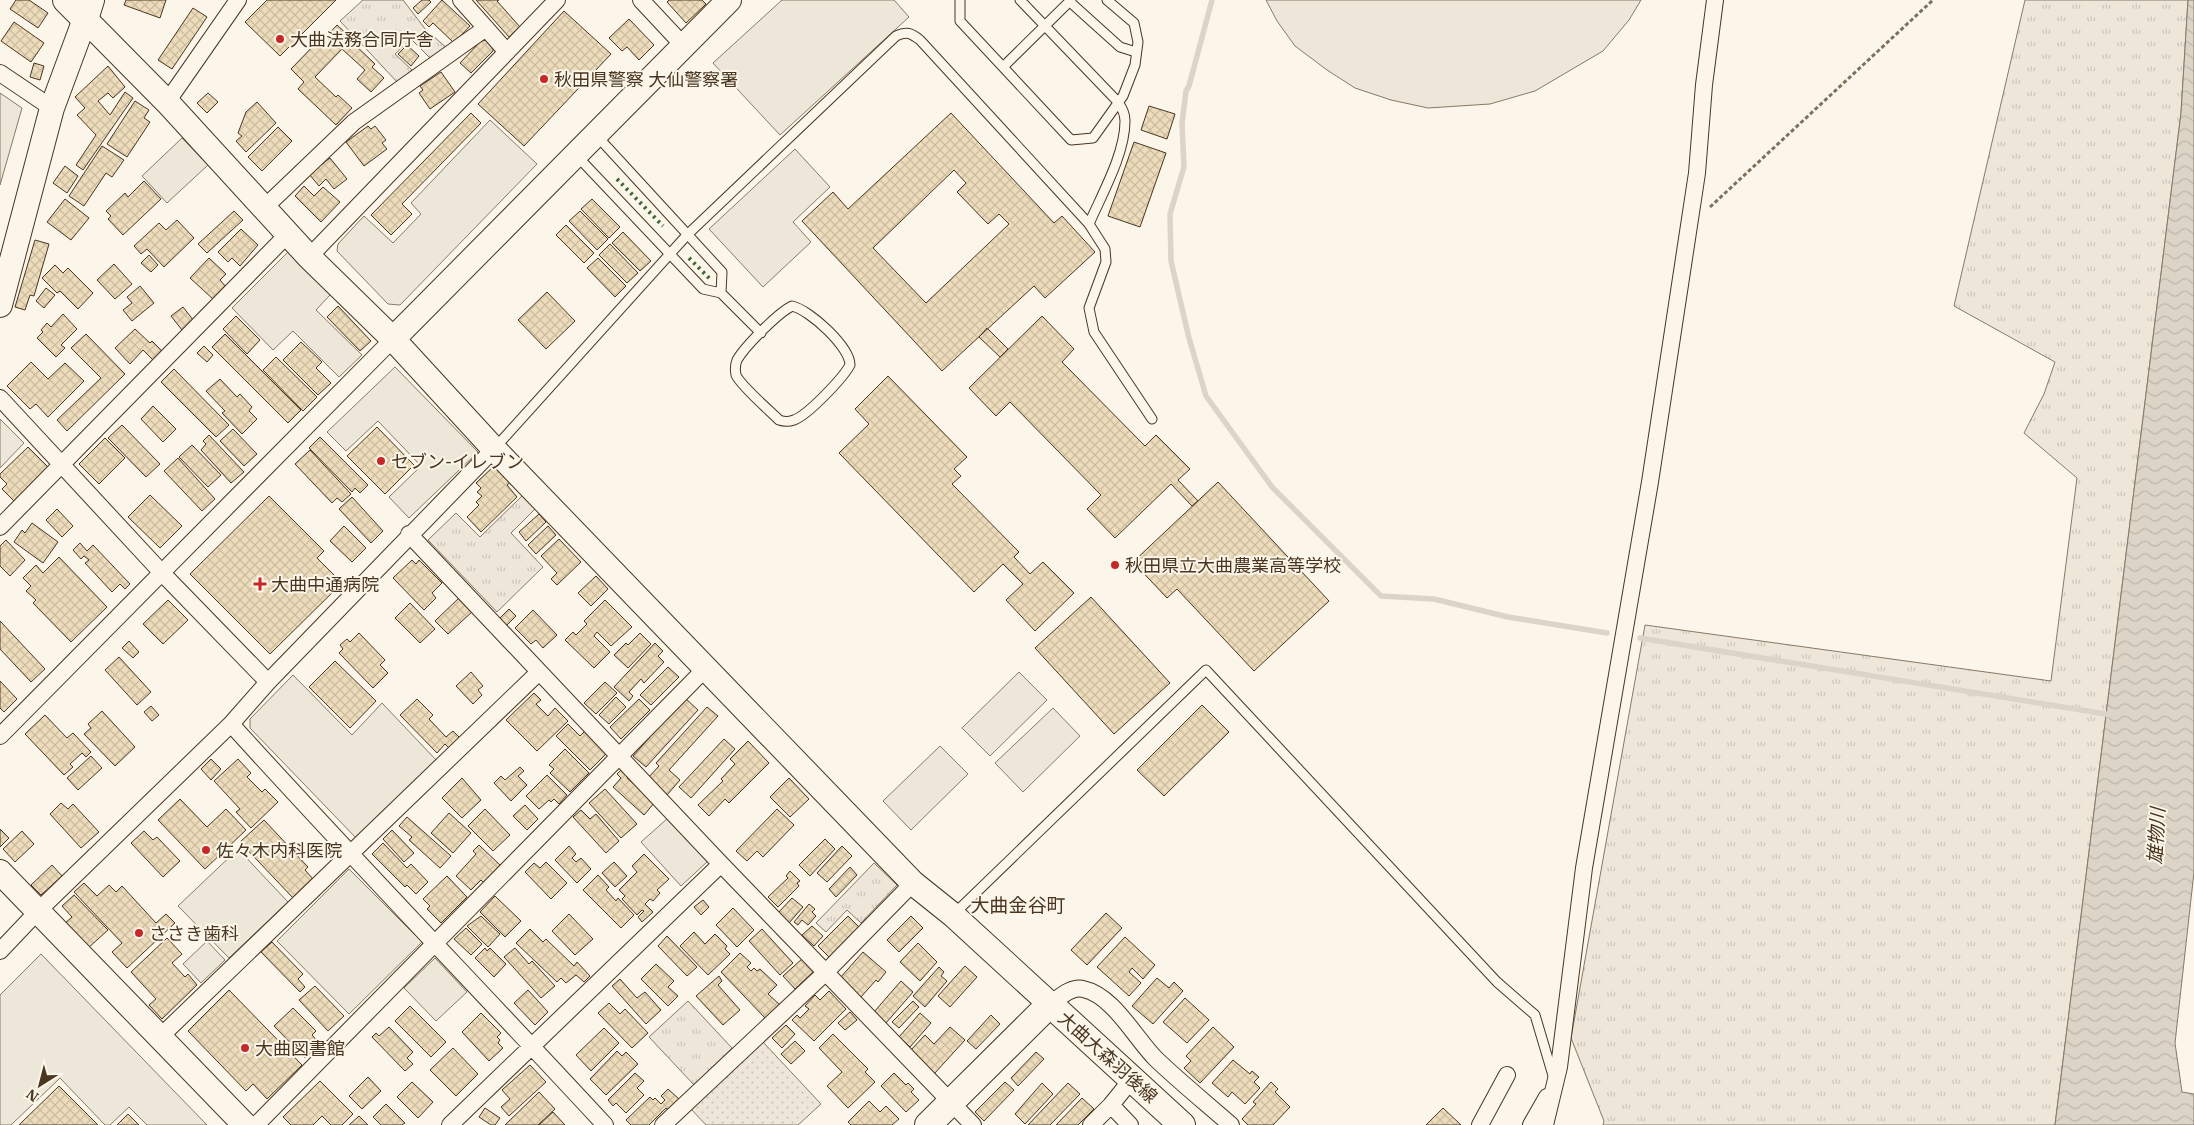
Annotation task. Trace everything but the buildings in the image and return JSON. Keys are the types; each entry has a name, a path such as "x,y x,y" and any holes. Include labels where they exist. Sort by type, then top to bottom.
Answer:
{"main road":[{"path":"66,0 88,9"},
{"name":"大曲大森羽後線","path":"928,1125 1050,1004 1182,1125"}],"street":[{"path":"167,102 238,0"},
{"path":"461,0 507,52"},
{"path":"309,257 557,0"},
{"path":"641,0 683,45"},
{"path":"0,736 163,574 575,154 729,0"},
{"path":"1546,1125 1559,1067 1584,868 1650,482 1697,173 1704,85 1715,0"},
{"path":"0,305 52,108 88,9 167,102 309,257 393,339 494,449 704,669 913,883 953,915 1050,1004 1071,990 1081,988 1097,993 1112,1007 1156,1058 1231,1125"},
{"path":"264,208 354,122 486,28"},
{"path":"0,73 52,108"},
{"path":"0,528 288,234"},
{"path":"0,398 163,574 268,682"},
{"path":"0,951 38,911 231,724 268,682 409,534 494,449"},
{"path":"409,534 720,864 973,1125"},
{"path":"256,1125 704,669"},
{"path":"160,1037 538,673"},
{"path":"231,724 350,856 435,943 605,1125"},
{"path":"450,1125 720,864"},
{"path":"0,872 244,1125"},
{"path":"663,1125 825,973 913,883"},
{"path":"1480,1125 1507,1075"},
{"path":"1091,1125 1132,1079"},
{"path":"1531,1125 1555,1084"},
{"path":"1110,1105 1130,1125"}],"lane":[{"path":"960,0 960,21 1071,140 1094,138 1123,96 1134,65 1138,42 1134,22 1107,0"},
{"path":"1020,0 1118,102 1124,112 1125,120 1122,142 1111,174 1089,224"},
{"path":"1003,67 1070,1 1120,47 1136,52"},
{"path":"494,449 687,235 896,36 903,33 910,33 920,40 1089,224 1105,249 1106,262 1089,308 1094,332 1152,419"},
{"path":"595,134 722,272 721,293"},
{"path":"575,154 703,289 721,293 761,333"},
{"path":"792,306 799,307 812,316 848,353 850,365 842,378 799,417 786,422 779,420 738,378 735,372 735,366 739,357 761,333 784,310 792,306"},
{"path":"953,915 1206,670 1497,982 1535,1015 1555,1084"}],"path":[{"path":"1689,226 1933,0"}],"green space":[{"path":"363,0 403,0 426,30 447,48 431,59 411,39 395,54 412,70 398,83 340,21"},
{"path":"1266,0 1641,0 1629,20 1603,51 1535,91 1490,104 1428,108 1391,100 1355,88 1327,70 1295,46 1277,21"},
{"path":"2025,0 2188,0 2181,113 2055,1125 1603,1125 1604,1121 1571,1038 1645,625 2051,681 2077,478 2024,433 2044,394 2055,362 1954,306"},
{"path":"522,496 535,509 511,533 543,567 497,612 428,540 456,513 480,537"},
{"path":"1019,672 1047,700 990,756 962,728"},
{"path":"1053,708 1080,736 1023,792 995,763"},
{"path":"940,746 968,774 911,830 883,801"},
{"path":"874,863 897,885 861,923 847,910 826,932 816,923"},
{"path":"688,1001 732,1048 694,1085 649,1037"},
{"path":"763,1042 821,1104 798,1125 706,1125 691,1109"}],"shaded area":[{"path":"782,0 894,0 909,17 780,135 713,63"},
{"path":"0,93 22,108 0,185"},
{"path":"490,120 537,164 400,305 388,304 337,251 338,244 364,216 393,243 421,214 411,203"},
{"path":"182,138 208,165 167,203 142,176"},
{"path":"795,149 830,187 793,222 811,242 763,287 709,229"},
{"path":"288,252 330,295 316,310 362,355 339,377 293,331 273,350 232,308"},
{"path":"395,367 478,452 409,518 389,497 421,466 378,421 346,451 327,432"},
{"path":"0,419 24,443 0,468"},
{"path":"293,675 352,735 382,703 438,762 357,839 250,728 250,719"},
{"path":"668,818 708,861 681,886 641,842"},
{"path":"238,849 288,902 229,958 178,906"},
{"path":"349,869 422,942 349,1014 277,941"},
{"path":"207,941 225,960 201,983 183,964"},
{"path":"41,954 207,1125 147,1125 129,1107 110,1125 105,1125 60,1078 11,1125 0,1125 0,995"},
{"path":"435,958 467,992 436,1021 404,988"}],"water":[{"name":"雄物川","path":"2188,0 2194,0 2194,872 2175,1043 2182,1092 2194,1094 2194,1125 2055,1125 2181,113"}],"waterway":[{"path":"1212,0 1189,86 1186,91 1182,124 1184,167 1170,214 1171,261 1189,338 1206,396 1272,487 1381,596 1434,599 1508,617 1607,633"},
{"path":"1640,638 2112,715"}],"hedge":[{"path":"617,179 663,226"},
{"path":"689,258 712,281"}],"place":[{"name":"大曲法務合同庁舎","path":"280,39"},
{"name":"秋田県警察 大仙警察署","path":"544,79"},
{"name":"セブン-イレブン","path":"381,461"},
{"name":"秋田県立大曲農業高等学校","path":"1115,565"},
{"name":"大曲中通病院","path":"260,584"},
{"name":"佐々木内科医院","path":"206,850"},
{"name":"ささき歯科","path":"139,933"},
{"name":"大曲図書館","path":"245,1048"}],"district":[{"name":"大曲金谷町","path":"1018,905"}]}
